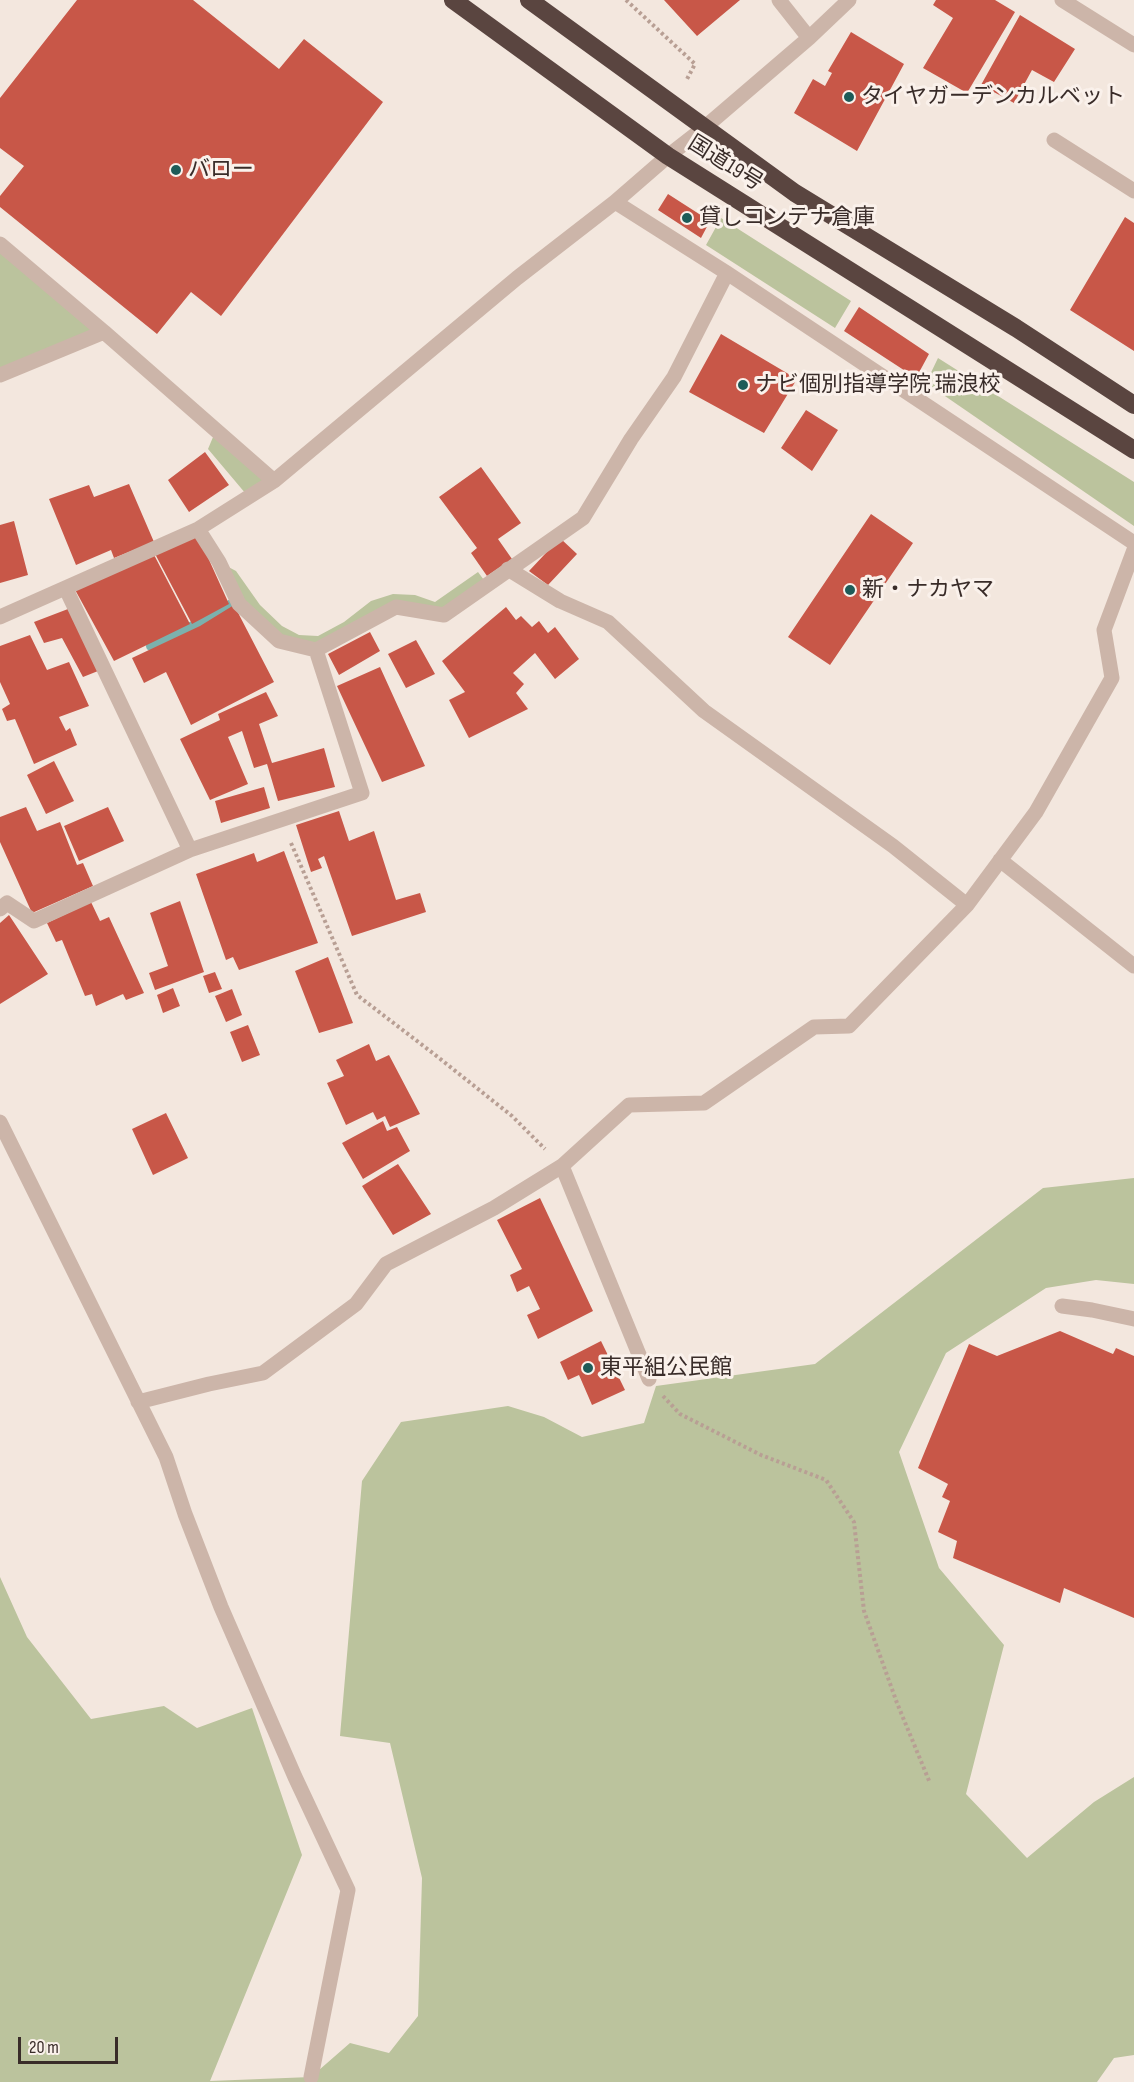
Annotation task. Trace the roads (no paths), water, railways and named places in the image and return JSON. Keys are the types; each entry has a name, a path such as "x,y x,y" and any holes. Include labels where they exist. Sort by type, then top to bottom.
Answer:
{"highway":[{"name":"国道19号","path":"453,0 668,156 1134,450"},
{"name":"国道19号","path":"529,0 795,193 1016,328 1134,405"}],"street":[{"path":"778,0 809,38"},
{"path":"0,617 198,529 273,481 518,278 704,128 809,38 849,0"},
{"path":"1062,0 1134,45"},
{"path":"1054,140 1134,191"},
{"path":"615,202 727,273 1134,543"},
{"path":"0,244 273,481"},
{"path":"198,529 219,562 239,604 279,641 316,650 396,607 444,615 583,518 630,439 674,377 727,273"},
{"path":"0,375 104,332"},
{"path":"138,1402 263,1373 356,1304 386,1264 495,1208 562,1166 629,1105 704,1103 814,1027 849,1026 967,905 1035,812 1112,678 1104,630 1134,550"},
{"path":"508,569 560,601 608,622 704,711 893,846 967,905"},
{"path":"66,589 190,850"},
{"path":"0,909 7,903 34,921 190,850 363,793 316,650"},
{"path":"1000,860 1134,966"},
{"path":"0,1122 166,1457 220,1607 348,1890 311,2077"},
{"path":"562,1166 649,1379"},
{"path":"1062,1306 1134,1319"}],"waterway":[{"path":"151,646 199,623 235,602"}],"place":[{"name":"タイヤガーデンカルベット","path":"849,97"},
{"name":"バロー","path":"176,170"},
{"name":"貸しコンテナ倉庫","path":"687,218"},
{"name":"ナビ個別指導学院 瑞浪校","path":"743,385"},
{"name":"新・ナカヤマ","path":"850,590"},
{"name":"東平組公民館","path":"588,1368"}]}
